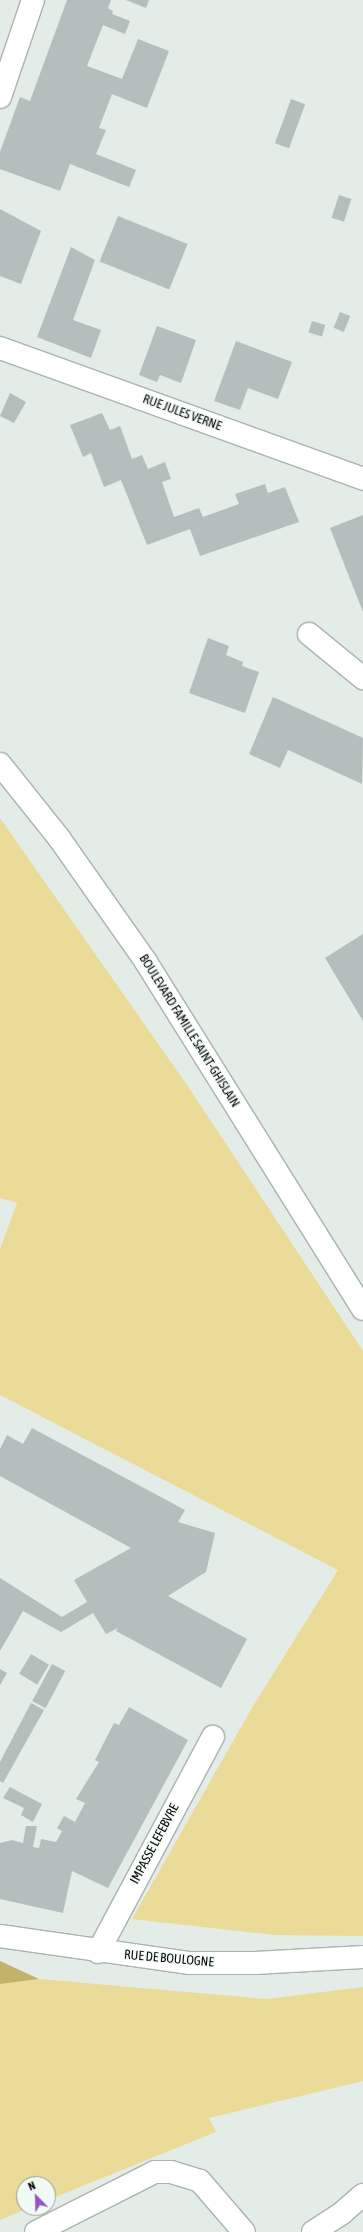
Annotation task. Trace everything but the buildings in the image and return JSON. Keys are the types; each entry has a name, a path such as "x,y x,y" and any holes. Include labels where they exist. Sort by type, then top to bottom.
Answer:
{"street":[{"path":"0,97 33,0"},
{"name":"RUE JULES VERNE","path":"0,348 363,479"},
{"path":"309,634 363,678"},
{"name":"BOULEVARD FAMILLE SAINT-GHISLAIN","path":"0,764 59,838 150,968 363,1309"},
{"name":"IMPASSE LEFEBVRE","path":"98,1952 213,1737"},
{"name":"RUE DE BOULOGNE","path":"0,1936 98,1952 190,1963 255,1963 363,1956"},
{"path":"36,2232 155,2172 170,2172 200,2181 244,2232"},
{"path":"313,2232 342,2214 363,2195"}],"shaded area":[{"path":"0,818 187,1085 363,1351 363,1936 274,1935 132,1919 253,1706 338,1570 0,1395 0,1249 17,1203 0,1198"},
{"path":"0,1961 39,1979 0,1984"},
{"path":"39,1979 266,1999 363,1987 363,2081 209,2118 216,2132 56,2197 56,2176 16,2176 16,2213 0,2220 0,1984"}]}
